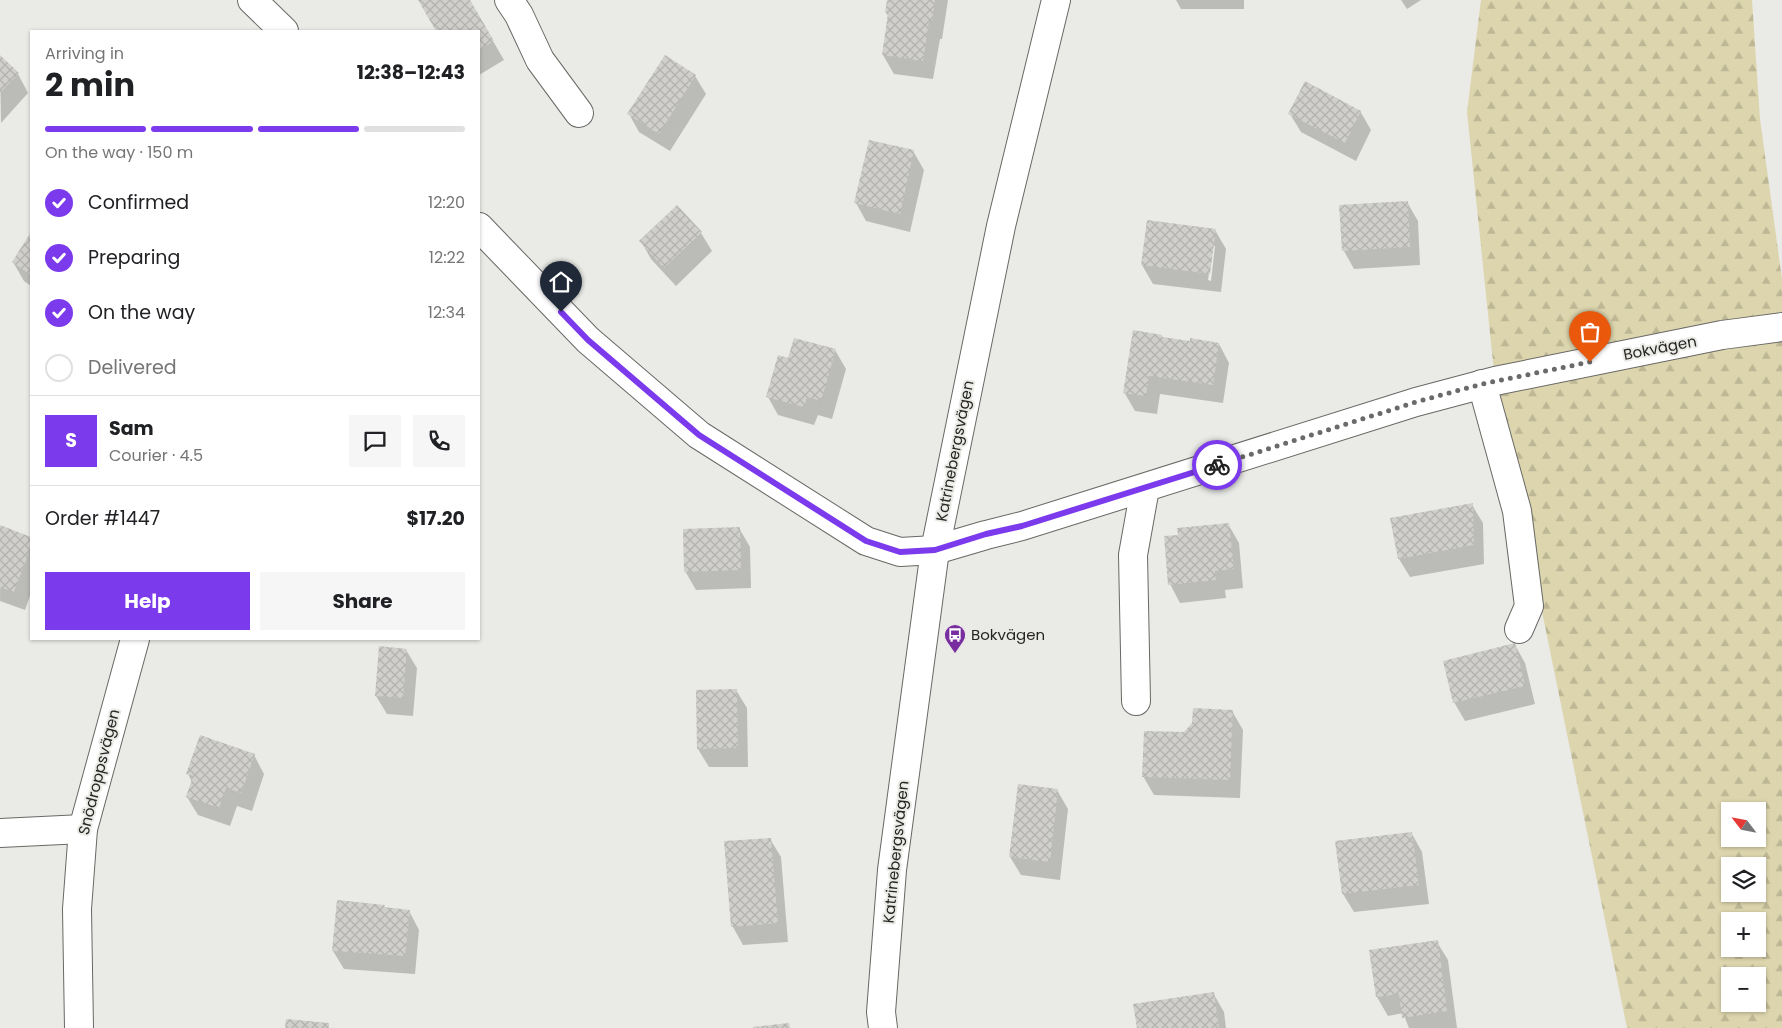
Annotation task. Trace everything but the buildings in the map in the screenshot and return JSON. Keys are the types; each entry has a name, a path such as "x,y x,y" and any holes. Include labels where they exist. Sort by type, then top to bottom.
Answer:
{"street":[{"path":"509,0 519,15 540,60 579,113"},
{"name":"Katrinebergsvägen","path":"883,1028 881,1012 892,870 935,550 1001,226 1056,0"},
{"path":"264,4 283,30"},
{"name":"Bokvägen","path":"480,228 588,340 699,435 866,541 900,552 935,550 986,534 1022,526 1416,402 1482,384 1722,335 1782,327"},
{"path":"1482,384 1517,511 1529,606 1519,629"},
{"path":"1136,701 1133,555 1146,488"},
{"name":"Snödroppsvägen","path":"79,1028 77,909 83,830 135,640"},
{"path":"0,833 83,830"}],"green space":[{"path":"1481,0 1752,0 1760,119 1782,279 1782,1028 1627,1028 1495,381 1467,112"}],"way so far":[{"path":"1217,465 1416,402 1495,381 1590,362"}],"place":[{"name":"Bokvägen","path":"955,654"}],"route":[{"path":"561,312 588,340 699,435 866,541 900,552 935,550 986,534 1022,526 1217,465"}]}
